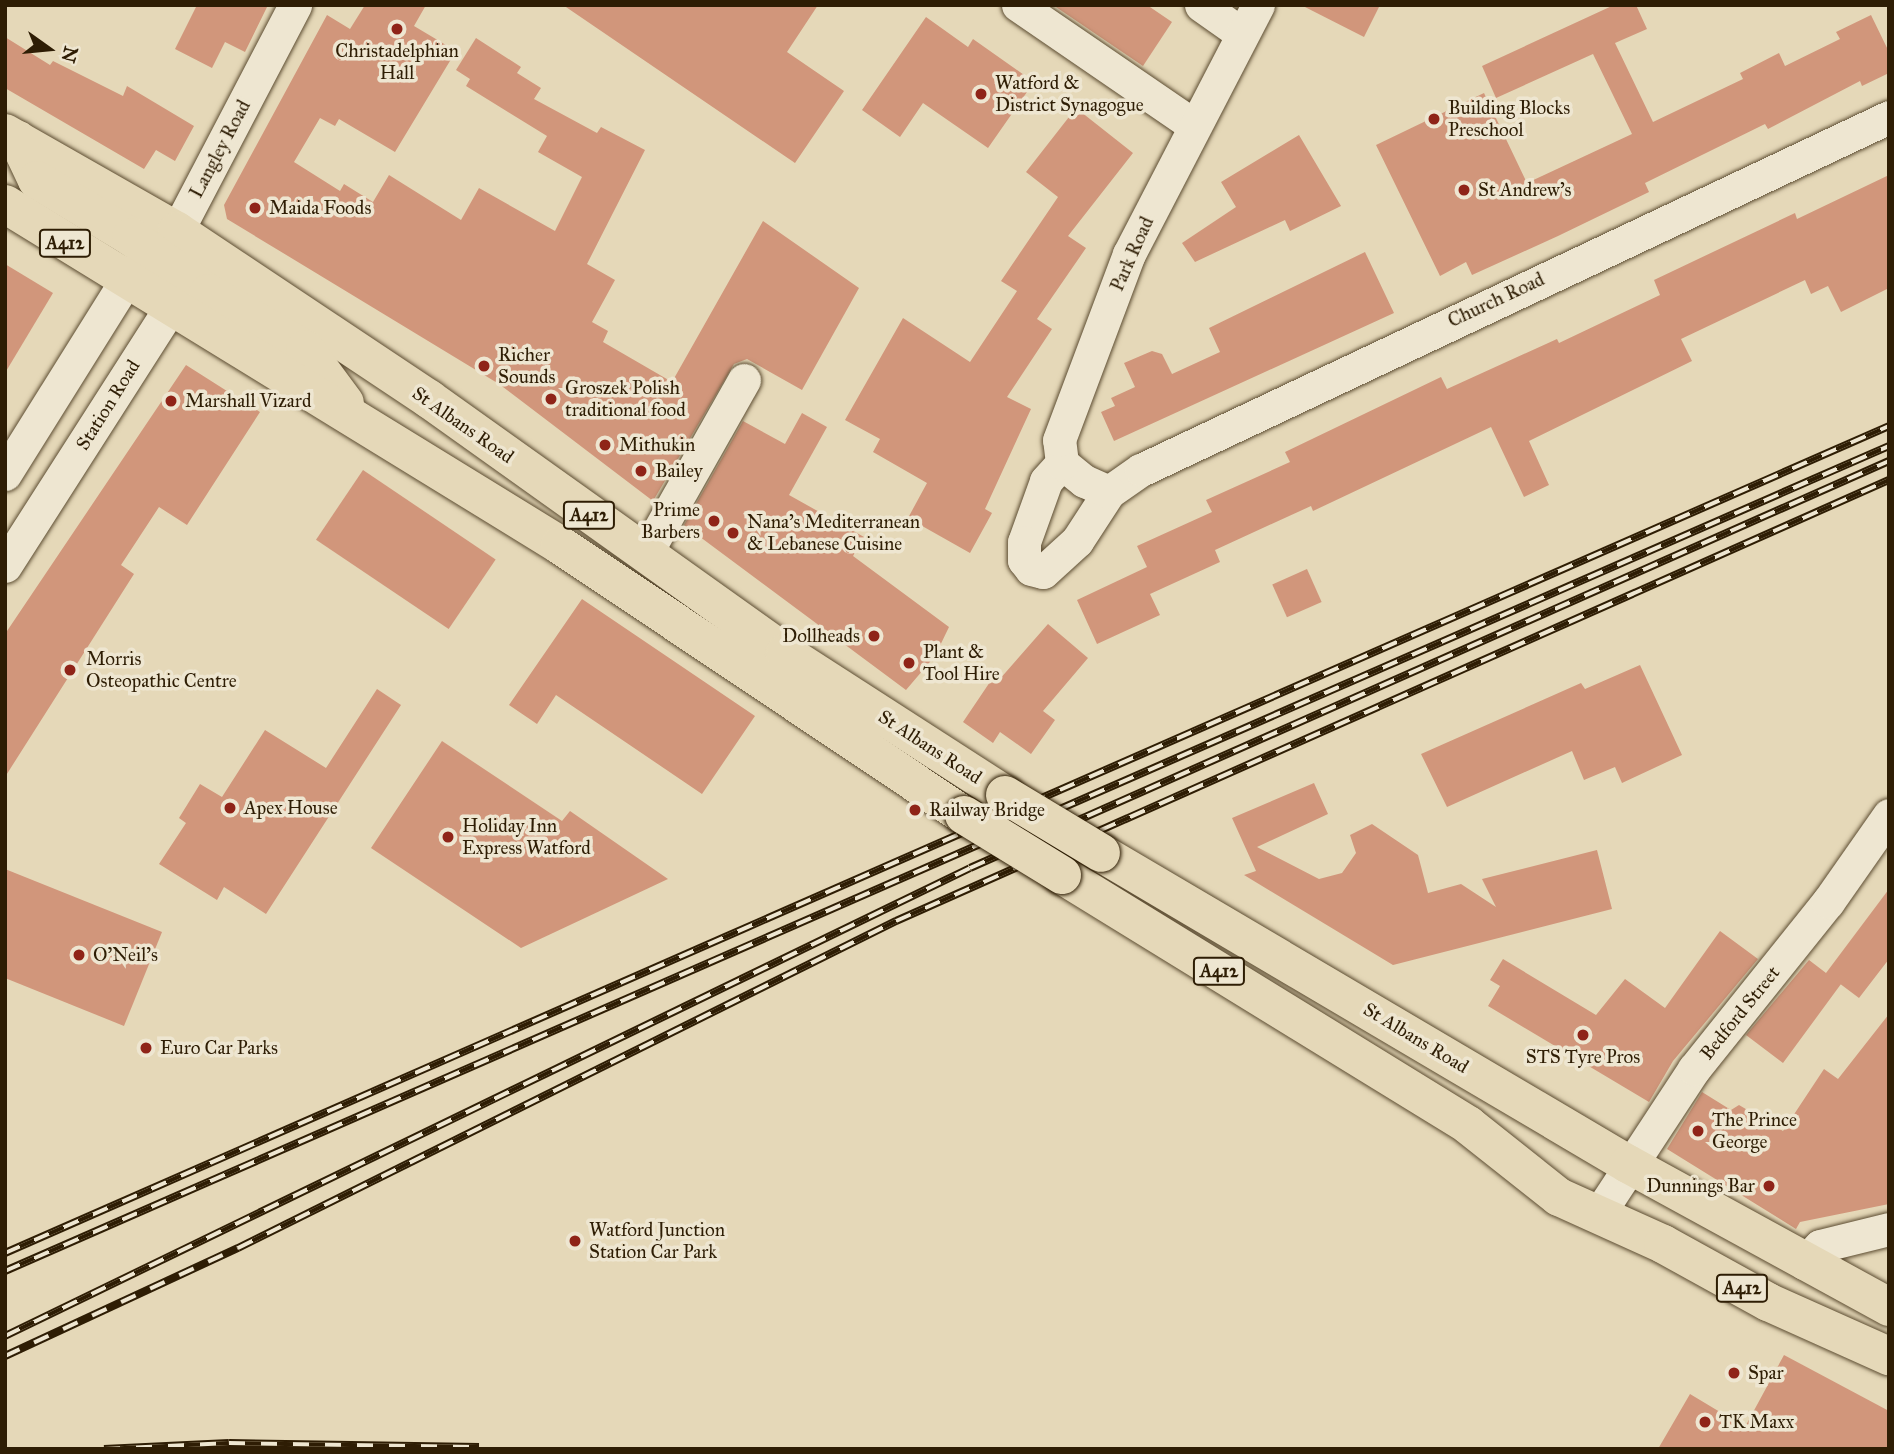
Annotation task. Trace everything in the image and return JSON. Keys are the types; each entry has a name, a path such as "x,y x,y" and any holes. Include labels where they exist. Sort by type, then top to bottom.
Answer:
{"main road":[{"path":"12,137 37,180 168,251 305,349 358,420"},
{"name":"St Albans Road","path":"5,204 559,545 964,815 1468,1125 1559,1196 1663,1244 1813,1323 1889,1356"},
{"name":"St Albans Road","path":"168,251 429,399 785,653 1005,795 1629,1164 1804,1263 1889,1307"},
{"path":"1804,1263 1800,1294 1813,1323"}],"street":[{"name":"Langley Road","path":"126,280 168,251 295,5"},
{"path":"1018,5 1195,126"},
{"path":"1201,5 1242,34"},
{"name":"Park Road","path":"1062,463 1059,440 1129,254 1258,5"},
{"name":"Church Road","path":"1109,492 1141,470 1280,402 1889,117"},
{"name":"Station Road","path":"5,566 171,306 168,251"},
{"path":"5,474 126,280"},
{"path":"645,555 744,380"},
{"path":"1062,463 1084,481 1109,492 1077,541 1043,572 1031,569 1024,560 1024,542 1046,481 1062,463"},
{"name":"Bedford Street","path":"1598,1215 1629,1164 1694,1069 1828,902 1889,815"},
{"path":"1804,1263 1820,1245 1889,1229"}],"building":[{"path":"197,5 268,5 245,52 225,42 212,68 175,49"},
{"path":"365,5 426,5 414,26 456,51 395,152 339,119 335,126 320,118 294,162 340,191 344,184 373,202 389,175 461,220 479,188 555,231 582,177 538,152 547,136 466,86 470,79 456,70 476,38 521,67 517,73 541,88 534,99 597,133 601,127 645,150 587,264 615,280 592,322 608,331 603,342 672,382 763,221 859,288 802,390 747,359 734,364 653,501 499,384 227,219 224,205 327,15 350,29"},
{"path":"563,5 818,5 787,52 844,91 795,163"},
{"path":"1053,5 1147,5 1172,22 1143,66"},
{"path":"1301,5 1380,5 1364,37"},
{"path":"1614,5 1636,5 1647,29 1615,43 1653,122 1743,79 1740,73 1779,53 1785,66 1840,39 1836,32 1871,15 1889,52 1889,73 1862,86 1860,81 1768,129 1765,124 1645,183 1649,192 1472,275 1466,262 1440,276 1376,145 1484,93 1527,183 1632,134 1593,54 1496,98 1482,66"},
{"path":"926,17 968,47 973,39 1034,82 988,148 923,103 900,137 862,110"},
{"path":"5,37 50,65 53,61 123,96 127,86 194,126 175,161 156,150 144,169 5,88"},
{"path":"1076,108 1133,153 1068,236 1086,248 1037,319 1052,329 1007,397 1031,409 985,509 992,513 970,553 908,518 927,483 873,452 880,439 845,420 903,318 970,362 1017,291 1001,281 1058,197 1026,172"},
{"path":"1299,135 1341,206 1290,231 1285,220 1195,262 1182,243 1236,207 1221,182"},
{"path":"1889,175 1889,288 1841,312 1828,286 1811,294 1805,280 1681,339 1692,361 1529,441 1549,485 1524,497 1491,427 1313,511 1311,506 1215,550 1220,562 1150,594 1160,615 1097,644 1077,600 1147,567 1137,546 1212,512 1206,500 1290,462 1285,452 1441,377 1447,389 1557,339 1559,343 1660,295 1654,280 1795,213 1797,219"},
{"path":"1365,252 1394,313 1114,441 1101,412 1115,406 1111,398 1135,387 1124,363 1152,351 1162,354 1172,374 1220,352 1209,328"},
{"path":"5,264 53,293 5,373"},
{"path":"186,365 260,412 187,525 159,507 121,565 134,574 5,777 5,634"},
{"path":"802,413 827,427 789,495 864,537 853,556 949,627 935,656 906,690 684,525 743,421 785,444"},
{"path":"363,470 496,559 449,629 316,540"},
{"path":"1307,569 1322,602 1287,617 1272,584"},
{"path":"582,599 755,716 702,794 556,695 537,724 509,705"},
{"path":"1048,624 1088,658 1043,711 1055,720 1031,754 1000,732 993,743 963,722 994,676 999,680"},
{"path":"1640,665 1682,755 1622,783 1615,767 1584,780 1572,751 1447,807 1421,754 1581,683 1585,689"},
{"path":"377,689 401,705 266,914 224,887 217,900 159,864 186,823 179,818 200,784 222,797 265,730 326,768"},
{"path":"442,741 562,821 570,811 668,879 521,948 371,848"},
{"path":"1314,783 1328,814 1257,847 1319,879 1342,873 1356,853 1350,835 1372,824 1418,855 1428,893 1461,884 1496,907 1482,879 1597,850 1612,909 1393,965 1244,875 1256,871 1232,818"},
{"name":"O'Neil's","path":"5,869 162,932 124,1026 5,978"},
{"path":"1889,889 1889,959 1859,998 1841,984 1783,1063 1746,1035 1809,960 1826,973"},
{"path":"1720,931 1758,959 1673,1061 1649,1102 1488,1006 1500,986 1490,980 1503,959 1596,1015 1625,979 1665,1008"},
{"path":"1889,1014 1889,1204 1800,1222 1796,1229 1667,1149 1702,1092 1731,1110 1739,1105 1783,1131 1824,1069 1838,1079"},
{"path":"1784,1355 1889,1411 1889,1449 1658,1449 1690,1394 1745,1427"}],"railway":[{"path":"5,1253 1889,426"},
{"path":"5,1271 1889,446"},
{"path":"5,1336 970,868 1889,461"},
{"path":"5,1356 238,1248 896,921 1889,480"},
{"path":"104,1449 229,1443 479,1447"}],"place":[{"name":"Christadelphian Hall","path":"397,29"},
{"name":"Watford & District Synagogue","path":"981,94"},
{"name":"Building Blocks Preschool","path":"1434,119"},
{"name":"St Andrew's","path":"1464,190"},
{"name":"Maida Foods","path":"255,208"},
{"name":"Richer Sounds","path":"484,366"},
{"name":"Groszek Polish traditional food","path":"551,399"},
{"name":"Marshall Vizard","path":"171,401"},
{"name":"Mithukin","path":"605,445"},
{"name":"Bailey","path":"641,471"},
{"name":"Prime Barbers","path":"714,521"},
{"name":"Nana's Mediterranean & Lebanese Cuisine","path":"733,533"},
{"name":"Dollheads","path":"874,636"},
{"name":"Plant & Tool Hire","path":"909,663"},
{"name":"Morris Osteopathic Centre","path":"70,670"},
{"name":"Apex House","path":"230,808"},
{"name":"Railway Bridge","path":"915,810"},
{"name":"Holiday Inn Express Watford","path":"448,837"},
{"name":"O'Neil's","path":"79,955"},
{"name":"STS Tyre Pros","path":"1583,1035"},
{"name":"Euro Car Parks","path":"146,1048"},
{"name":"The Prince George","path":"1698,1131"},
{"name":"Dunnings Bar","path":"1769,1186"},
{"name":"Watford Junction Station Car Park","path":"575,1241"},
{"name":"Spar","path":"1734,1373"},
{"name":"TK Maxx","path":"1705,1422"}]}
